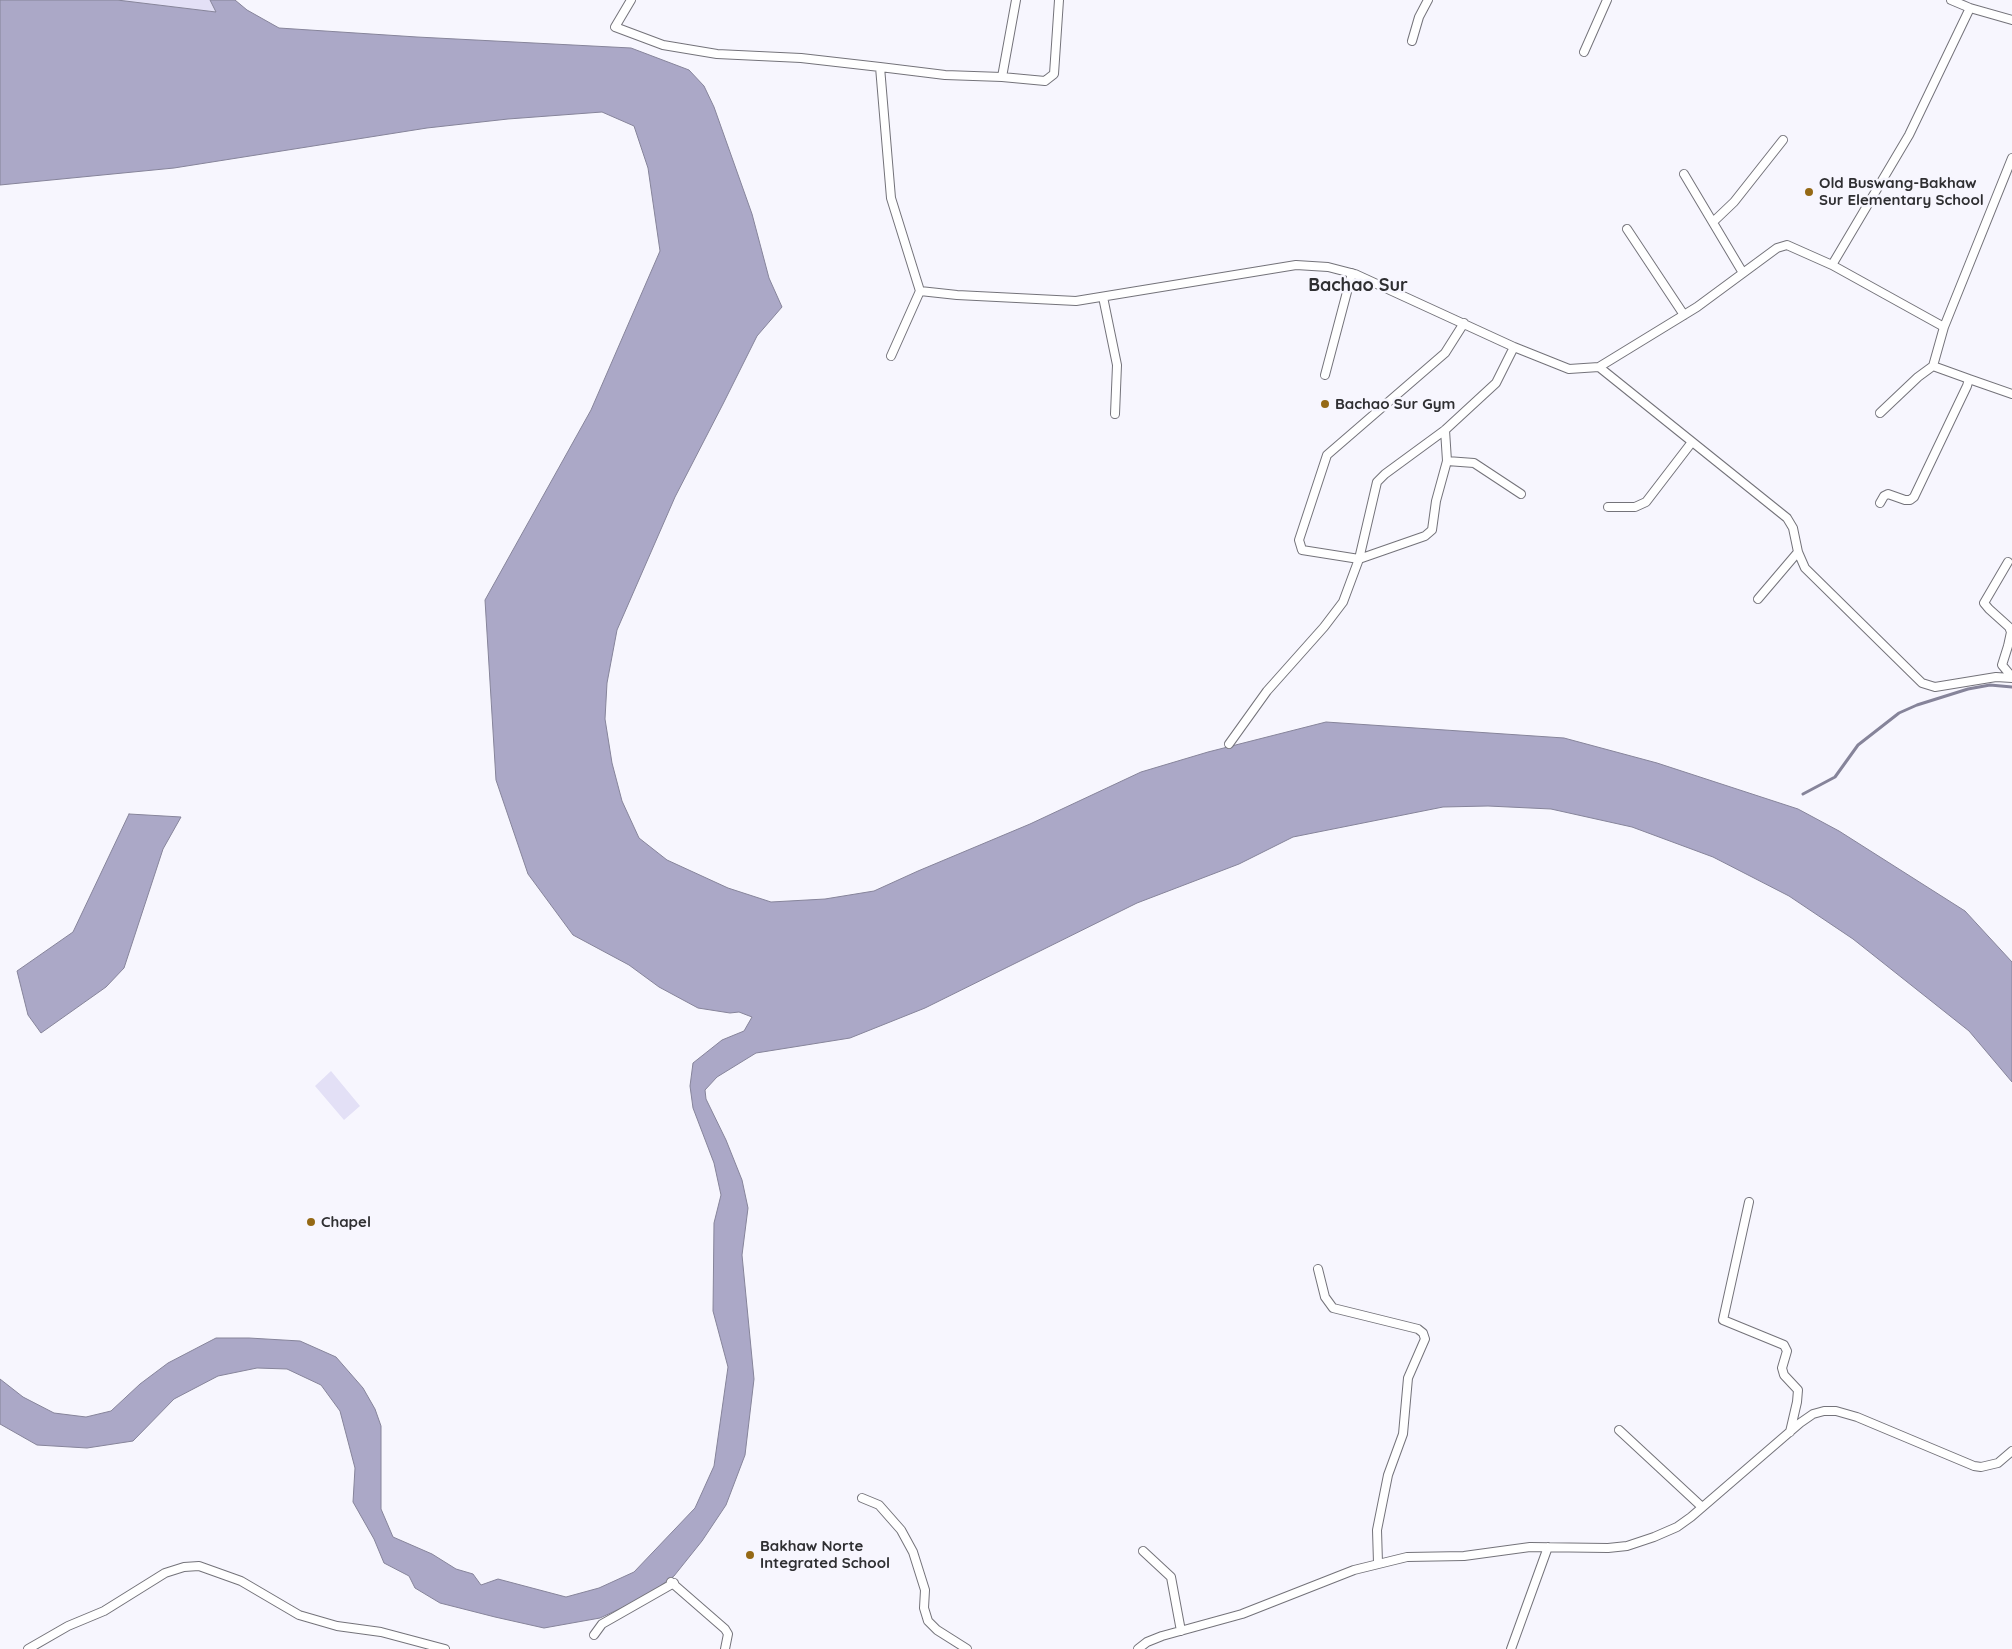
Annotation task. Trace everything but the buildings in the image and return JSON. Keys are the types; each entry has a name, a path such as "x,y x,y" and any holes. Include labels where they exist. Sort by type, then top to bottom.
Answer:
{"street":[{"path":"630,0 615,27 663,45 717,54 801,58 945,75 1045,81 1054,74 1059,0"},
{"path":"1002,77 1016,0"},
{"path":"1412,41 1419,18 1428,0"},
{"path":"1584,52 1607,0"},
{"path":"1950,0 2012,20"},
{"path":"1832,265 1908,135 1970,8"},
{"path":"880,67 892,198 920,290 891,356"},
{"path":"1713,222 1734,202 1783,140"},
{"path":"1880,413 1918,377 1933,366 1944,327 2012,158"},
{"path":"1684,174 1743,273"},
{"path":"1627,229 1684,316"},
{"path":"920,290 957,295 1076,302 1296,265 1328,268 1352,273 1514,347 1569,369 1599,367 1684,316 1777,248 1787,245 1832,265 1944,327"},
{"path":"1325,375 1352,273"},
{"path":"1103,297 1117,365 1115,414"},
{"path":"1445,430 1447,461 1436,501 1432,530 1425,536 1359,559 1302,550 1299,540 1327,455 1445,353 1464,323"},
{"path":"1229,744 1267,690 1324,628 1343,602 1359,559 1377,482 1445,430 1496,383 1514,347"},
{"path":"1933,366 2012,394"},
{"path":"1599,367 1787,518 1793,528 1798,552 1805,568 1922,683 1935,687 1996,677 2012,678"},
{"path":"1880,503 1884,496 1888,494 1905,500 1910,500 1914,497 1970,379"},
{"path":"1608,507 1635,507 1646,502 1692,442"},
{"path":"1447,461 1474,463 1521,494"},
{"path":"1758,599 1798,552"},
{"path":"2008,562 1984,603 2009,627 2011,632 2002,665 2012,678"},
{"path":"1749,1202 1724,1320 1784,1346 1787,1352 1782,1368 1784,1375 1798,1390 1790,1432"},
{"path":"1318,1269 1325,1297 1333,1308 1418,1329 1423,1333 1425,1339 1408,1378 1403,1434 1388,1475 1377,1530 1378,1563"},
{"path":"1138,1649 1147,1642 1242,1614 1329,1578 1378,1563 1408,1557 1464,1556 1530,1547 1608,1548 1627,1546 1677,1527 1790,1432 1813,1414 1824,1411 1836,1411 1857,1417 1974,1466 1981,1467 1998,1463 2012,1451"},
{"path":"1619,1430 1702,1507"},
{"path":"862,1498 879,1506 902,1530 914,1552 925,1590 924,1608 928,1622 966,1649"},
{"path":"1511,1649 1548,1547"},
{"path":"1144,1551 1170,1577 1181,1631"},
{"path":"28,1649 68,1626 104,1611 165,1573 184,1567 199,1566 241,1581 299,1615 337,1626 381,1632 445,1649"},
{"path":"594,1635 602,1624 673,1583 725,1629 728,1634 724,1649"}],"shaded area":[{"path":"0,0 117,0 216,12 210,0 235,0 247,10 279,28 631,48 689,70 704,86 714,107 752,214 769,278 782,307 757,336 675,497 617,630 607,683 605,719 612,763 622,801 639,838 667,860 728,888 771,902 825,899 874,891 1030,824 1141,772 1208,752 1326,722 1564,738 1657,763 1798,809 1839,831 1965,911 2012,962 2012,1082 1969,1031 1853,939 1789,896 1713,857 1632,827 1551,809 1488,806 1443,807 1293,837 1239,864 1137,903 925,1008 850,1038 756,1053 717,1077 705,1090 706,1099 726,1140 742,1180 748,1208 742,1255 754,1379 745,1455 726,1505 702,1541 674,1576 645,1597 600,1618 544,1628 440,1603 415,1588 409,1576 384,1563 374,1539 353,1502 355,1468 340,1411 321,1385 287,1369 257,1368 218,1376 174,1399 133,1441 87,1448 37,1445 0,1424 0,1379 23,1397 54,1413 86,1417 111,1411 140,1384 168,1363 216,1338 300,1341 336,1357 363,1388 375,1409 381,1426 381,1509 393,1537 432,1554 456,1569 473,1574 481,1585 498,1579 566,1597 599,1588 634,1572 695,1508 714,1466 728,1367 713,1311 714,1223 721,1195 714,1163 693,1108 690,1086 693,1063 722,1040 744,1031 752,1017 739,1012 730,1013 698,1008 659,987 629,965 573,935 528,874 496,780 485,600 591,410 660,251 648,168 634,126 602,112 508,119 427,128 174,168 0,185"},
{"path":"117,0 219,0 217,12"},
{"path":"129,814 181,817 163,849 124,968 106,987 41,1033 28,1015 17,971 73,932"},
{"path":"331,1071 360,1106 344,1120 315,1086"}],"waterway":[{"path":"1803,794 1835,777 1858,745 1899,713 1917,705 1968,689 1990,685 2012,687"}],"place":[{"name":"Old Buswang-Bakhaw Sur Elementary School","path":"1809,192"},
{"name":"Bachao Sur Gym","path":"1325,404"},
{"name":"Chapel","path":"311,1222"},
{"name":"Bakhaw Norte Integrated School","path":"750,1555"}],"district":[{"name":"Bachao Sur","path":"1358,286"}]}
